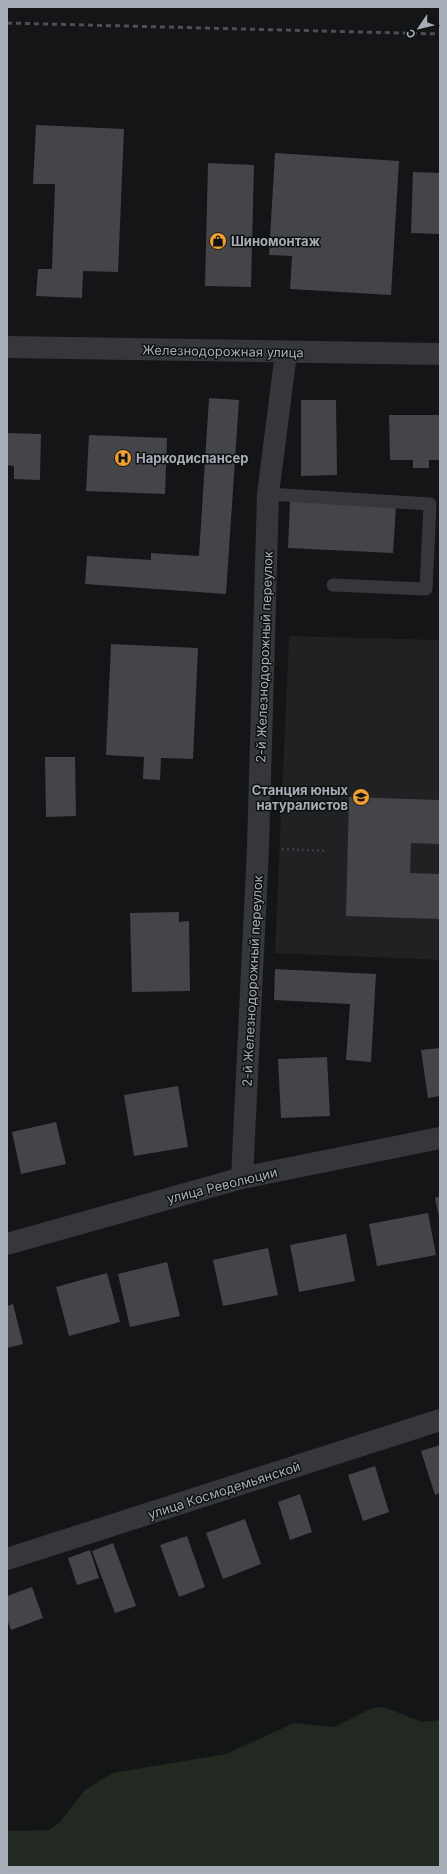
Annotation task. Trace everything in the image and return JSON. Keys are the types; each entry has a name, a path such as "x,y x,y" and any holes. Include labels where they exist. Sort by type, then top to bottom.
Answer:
{"street":[{"name":"Железнодорожная улица","path":"7,347 286,353 440,354"},
{"name":"2-й Железнодорожный переулок","path":"242,1178 258,848 268,494 286,353"},
{"name":"улица Революции","path":"7,1244 242,1178 440,1138"},
{"name":"улица Космодемьянской","path":"7,1559 440,1420"}],"lane":[{"path":"268,494 430,504 426,589 333,585"}],"path":[{"path":"258,848 328,851"}],"shaded area":[{"name":"Станция юных натуралистов","path":"289,636 440,640 440,960 275,953"},
{"path":"384,1707 422,1722 440,1720 440,1867 7,1867 7,1831 48,1830 59,1823 85,1790 112,1773 226,1754 294,1723 335,1727 372,1708"}],"building":[{"path":"36,125 124,129 118,272 83,271 82,298 36,296 38,269 52,269 55,184 33,184"},
{"path":"275,153 399,161 391,295 290,289 292,256 269,255"},
{"path":"208,163 254,165 251,287 205,286"},
{"path":"413,172 440,173 440,234 411,233"},
{"path":"209,398 239,400 226,594 85,584 87,556 151,560 151,553 199,556"},
{"path":"301,400 336,400 337,475 301,476"},
{"path":"389,415 440,415 440,460 429,460 429,468 413,468 413,460 390,460"},
{"path":"7,433 41,434 40,480 14,479 14,466 7,465"},
{"path":"89,435 167,438 165,494 86,491"},
{"path":"290,501 396,506 393,553 288,548"},
{"path":"111,644 198,648 193,759 161,758 160,780 143,779 144,757 106,755"},
{"path":"45,757 75,757 76,816 46,817"},
{"path":"349,797 440,800 440,844 411,843 410,873 440,874 440,919 346,916"},
{"path":"179,912 179,922 189,921 190,991 132,992 130,913"},
{"path":"275,969 376,974 371,1062 346,1060 350,1004 274,1000"},
{"path":"440,1048 440,1096 428,1098 421,1050"},
{"path":"327,1057 330,1116 281,1118 278,1059"},
{"path":"178,1086 188,1147 134,1156 124,1095"},
{"path":"56,1122 66,1164 21,1174 12,1132"},
{"path":"440,1196 440,1217 439,1217 435,1198"},
{"path":"428,1213 436,1255 377,1266 369,1224"},
{"path":"346,1234 355,1281 299,1292 290,1245"},
{"path":"268,1248 278,1295 223,1306 213,1260"},
{"path":"167,1262 180,1316 130,1327 118,1274"},
{"path":"107,1273 120,1322 69,1336 56,1287"},
{"path":"13,1304 23,1344 7,1348 7,1306"},
{"path":"440,1445 440,1493 435,1495 421,1451"},
{"path":"375,1466 389,1512 363,1521 348,1475"},
{"path":"300,1494 312,1532 290,1540 278,1502"},
{"path":"245,1519 261,1564 223,1579 206,1533"},
{"path":"187,1536 205,1587 179,1597 160,1545"},
{"path":"113,1543 136,1606 115,1613 92,1551"},
{"path":"90,1550 99,1578 77,1585 68,1558"},
{"path":"32,1587 43,1618 11,1630 7,1619 7,1596"}],"railway":[{"path":"7,23 440,34"}],"place":[{"name":"Шиномонтаж","path":"218,241"},
{"name":"Наркодиспансер","path":"123,458"},
{"name":"Станция юных натуралистов","path":"361,797"}]}
